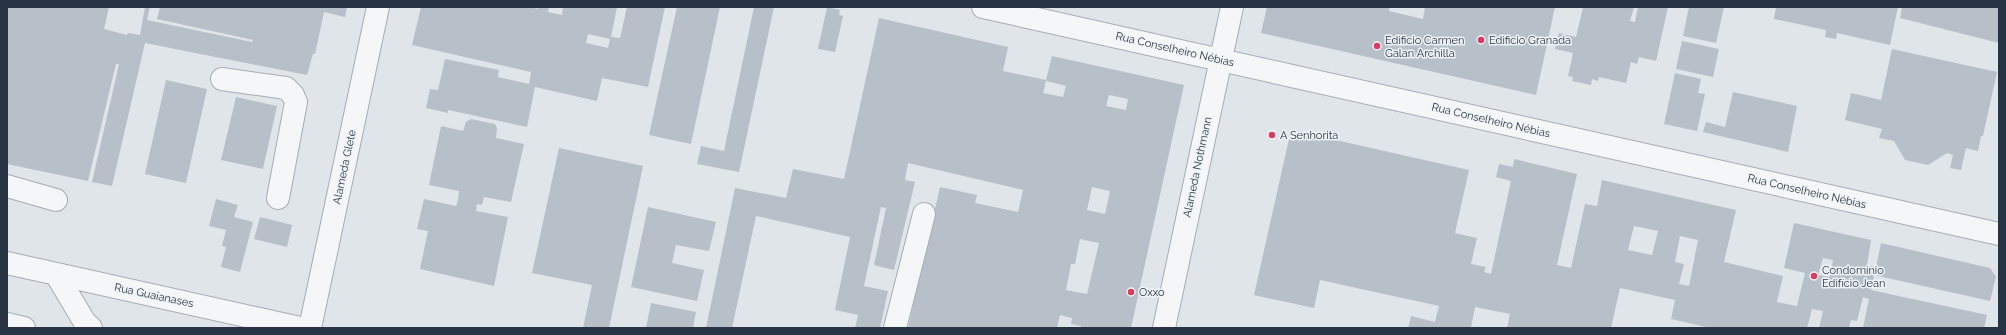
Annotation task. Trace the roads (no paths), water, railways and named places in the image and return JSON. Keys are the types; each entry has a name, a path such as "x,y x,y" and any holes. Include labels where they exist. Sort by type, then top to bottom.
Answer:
{"street":[{"name":"Alameda Glete","path":"310,328 378,7"},
{"name":"Rua Conselheiro Nébias","path":"983,7 1999,234"},
{"name":"Alameda Nothmann","path":"1164,328 1232,7"},
{"path":"222,79 286,88 293,94 296,102 278,198"},
{"path":"7,186 56,200"},
{"path":"895,328 924,214"},
{"name":"Rua Guaianases","path":"7,263 300,328"},
{"path":"56,274 84,321 91,328"}],"place":[{"name":"Edificio Granada","path":"1481,40"},
{"name":"Edificio Carmen Galan Archilla","path":"1377,46"},
{"name":"A Senhorita","path":"1272,135"},
{"name":"Condomínio Edifício Jean","path":"1814,276"},
{"name":"Oxxo","path":"1131,292"}]}
